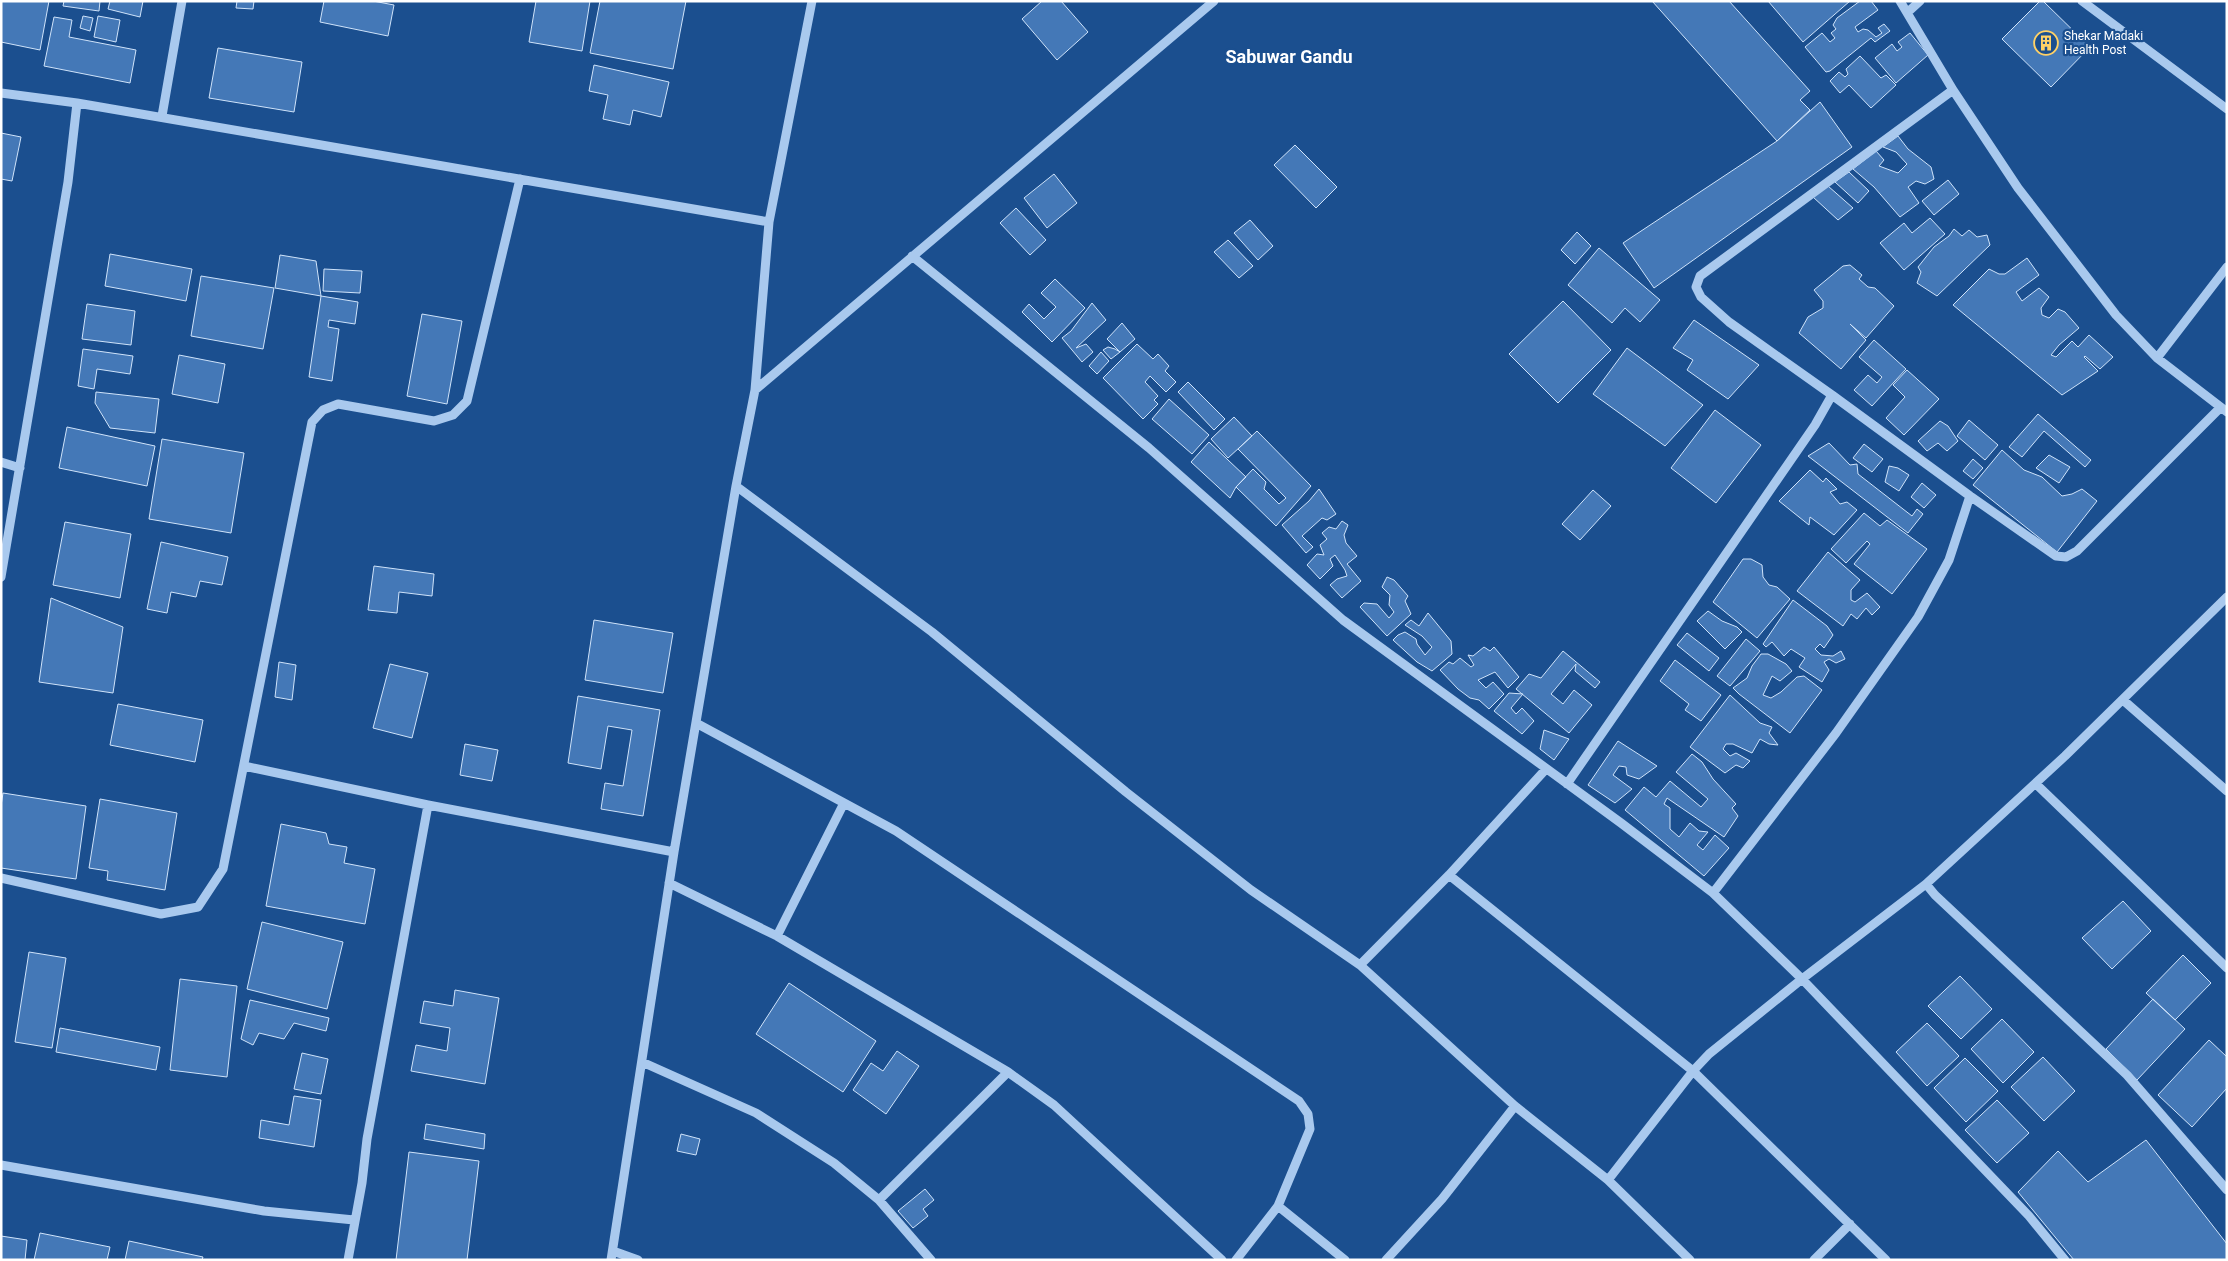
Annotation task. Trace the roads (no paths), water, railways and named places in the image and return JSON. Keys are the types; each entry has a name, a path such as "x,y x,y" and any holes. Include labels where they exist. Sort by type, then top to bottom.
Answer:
{"street":[{"path":"162,116 182,1"},
{"path":"638,1260 612,1255 674,852 736,486 755,390 769,222 812,1"},
{"path":"755,390 1214,1"},
{"path":"1900,1 1953,90 2018,188 2116,316 2157,358 2223,410 2077,551 2066,558 2056,556 1970,496 1729,322 1700,297 1696,286 1700,276 1953,90"},
{"path":"1908,12 1920,1"},
{"path":"2082,1 2227,109"},
{"path":"1,93 162,116 769,222"},
{"path":"1,578 68,182 77,103"},
{"path":"1,878 161,914 198,906 223,869 312,422 323,410 338,404 434,421 453,415 467,400 520,179"},
{"path":"912,256 1149,448 1343,620 1713,893 1802,979 2029,1216 2064,1260"},
{"path":"2157,358 2227,267"},
{"path":"1567,784 1815,425 1832,395"},
{"path":"1,462 20,468"},
{"path":"736,486 932,632 1126,792 1252,890 1360,965 1515,1106 1608,1180 1690,1260"},
{"path":"1713,893 1836,734 1918,617 1949,560 1970,496"},
{"path":"1608,1180 1693,1071 1709,1054 1802,979 1926,884 2036,784 2227,597"},
{"path":"2122,700 2227,791"},
{"path":"696,723 896,831 1299,1101 1308,1114 1310,1129 1278,1206 1236,1260"},
{"path":"244,766 428,805 674,852"},
{"path":"1360,965 1449,874 1546,769"},
{"path":"2036,784 2227,968"},
{"path":"777,936 844,803"},
{"path":"348,1260 428,805"},
{"path":"1449,874 1693,1071 1886,1260"},
{"path":"670,883 777,936 1008,1072 1054,1105 1222,1260"},
{"path":"1926,884 2127,1075 2227,1190"},
{"path":"642,1062 756,1113 834,1163 879,1200 931,1260"},
{"path":"879,1200 1008,1072"},
{"path":"1386,1260 1442,1199 1515,1106"},
{"path":"1,1164 264,1211 354,1220"},
{"path":"1278,1206 1345,1260"},
{"path":"1814,1260 1850,1224"}],"place":[{"name":"Shekar Madaki Health Post","path":"2046,43"}],"district":[{"name":"Sabuwar Gandu","path":"1289,57"}]}
